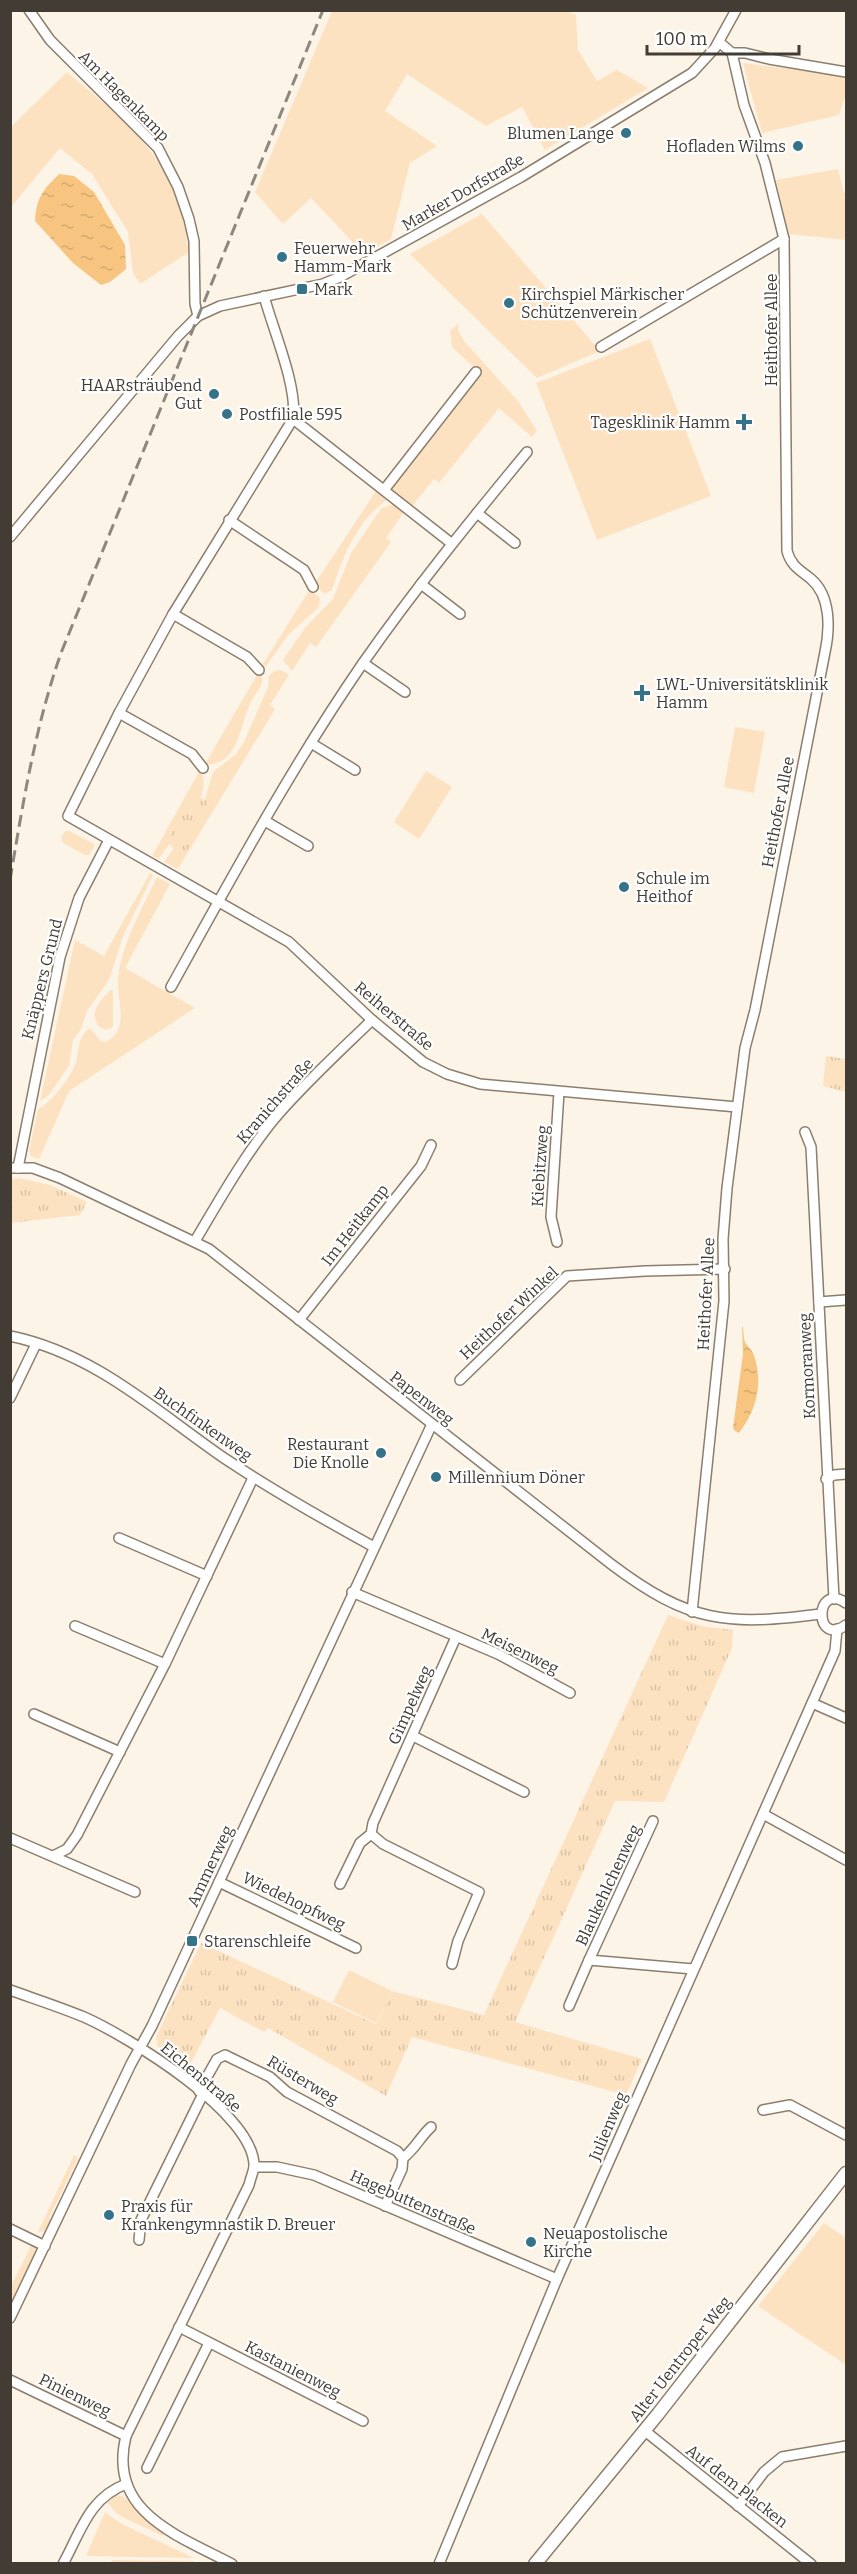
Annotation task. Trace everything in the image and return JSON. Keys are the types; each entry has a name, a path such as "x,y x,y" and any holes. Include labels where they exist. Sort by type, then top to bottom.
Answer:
{"street":[{"name":"Am Hagenkamp","path":"29,10 50,40 158,148 178,187 189,219 194,241 195,304 198,316"},
{"name":"Marker Dorfstraße","path":"10,537 178,336 198,316 220,306 323,284 383,255 521,177 692,73 710,56 736,10"},
{"path":"719,42 732,53 745,53 769,60 846,72"},
{"name":"Heithofer Allee","path":"692,1612 724,1301 723,1239 745,1048 755,1010 826,647 828,618 826,604 819,587 790,561 787,551 784,239 765,163 744,105 732,53"},
{"path":"601,347 784,239"},
{"path":"203,768 192,754 119,713 173,614 229,520 288,432 294,419 295,409 290,386 264,296"},
{"path":"384,490 476,372"},
{"path":"294,419 451,543"},
{"path":"171,987 311,742 363,663 451,543 527,452"},
{"path":"477,513 515,543"},
{"path":"229,520 304,570 313,587"},
{"path":"420,584 460,614"},
{"path":"173,614 247,657 259,670"},
{"path":"363,663 405,692"},
{"name":"Reiherstraße","path":"119,713 68,816 289,942 372,1020 423,1062 447,1074 480,1084 737,1107"},
{"path":"311,742 355,770"},
{"path":"265,821 308,846"},
{"name":"Knäppers Grund","path":"14,1168 60,957 79,898 109,840"},
{"name":"Kranichstraße","path":"195,1241 243,1162 275,1119 315,1074 372,1020"},
{"name":"Kiebitzweg","path":"557,1242 551,1217 560,1092"},
{"name":"Kormoranweg","path":"805,1132 812,1147 826,1479 830,1491 834,1599"},
{"name":"Im Heitkamp","path":"299,1320 421,1166 431,1145"},
{"name":"Papenweg","path":"14,1168 33,1168 60,1178 209,1249 629,1577 660,1597 692,1612 729,1620 821,1614"},
{"name":"Heithofer Winkel","path":"460,1380 567,1276 725,1269"},
{"path":"819,1302 846,1300"},
{"name":"Buchfinkenweg","path":"10,1336 71,1355 103,1371 253,1478 374,1546"},
{"path":"10,1398 36,1344"},
{"name":"Ammerweg","path":"10,2318 152,2026 432,1424"},
{"path":"826,1479 846,1474"},
{"path":"53,1856 67,1849 77,1835 165,1664 253,1478"},
{"path":"118,1538 207,1576"},
{"path":"352,1592 456,1637"},
{"path":"846,1604 834,1599 824,1605 821,1614 828,1627 837,1629 846,1624"},
{"path":"75,1626 165,1664"},
{"name":"Julienweg","path":"439,2564 557,2279 835,1651 837,1629"},
{"name":"Meisenweg","path":"456,1637 498,1654 570,1693"},
{"name":"Gimpelweg","path":"340,1884 360,1843 370,1834 456,1637"},
{"path":"812,1703 846,1718"},
{"path":"34,1714 120,1752"},
{"path":"413,1736 524,1792"},
{"path":"763,1814 846,1860"},
{"name":"Blaukehlchenweg","path":"569,2007 653,1821"},
{"path":"370,1834 383,1844 479,1892 458,1941 452,1964"},
{"path":"10,1838 135,1892"},
{"name":"Wiedehopfweg","path":"219,1882 356,1948"},
{"name":"Blaukehlchenweg","path":"590,1960 693,1969"},
{"name":"Eichenstraße","path":"10,1990 84,2018 141,2047 228,2116 242,2133 254,2167"},
{"name":"Rüsterweg","path":"201,2093 217,2059 225,2055 270,2077 295,2096 397,2151 403,2158"},
{"path":"139,2240 141,2220 201,2093"},
{"path":"763,2110 790,2105 846,2134"},
{"path":"385,2206 402,2169 403,2158 412,2151 420,2137 431,2127"},
{"path":"230,2563 153,2521 140,2508 126,2484 123,2450 126,2436 239,2210 254,2167"},
{"name":"Hagebuttenstraße","path":"254,2167 277,2168 314,2175 557,2279"},
{"name":"Alter Uentroper Weg","path":"535,2564 645,2431 846,2172"},
{"path":"10,2229 45,2246"},
{"path":"147,2468 209,2343 179,2327"},
{"name":"Kastanienweg","path":"209,2343 363,2421"},
{"name":"Pinienweg","path":"10,2380 126,2436"},
{"name":"Auf dem Placken","path":"645,2431 811,2564"},
{"path":"738,2506 764,2472 782,2457 846,2446"},
{"path":"63,2564 90,2511 111,2490 126,2484"}],"green space":[{"path":"332,11 567,11 576,15 578,50 597,81 617,70 648,88 545,150 522,107 486,126 407,74 385,111 437,146 410,163 391,239 364,254 311,198 283,224 255,192"},
{"path":"743,63 846,76 846,94 839,115 762,133"},
{"path":"67,72 118,116 148,148 172,185 180,206 189,252 140,284 133,273 128,232 92,174 60,148 11,207 11,127"},
{"path":"838,169 844,193 846,193 846,240 789,234 776,180"},
{"name":"Kirchspiel Märkischer Schützenverein","path":"482,214 600,351 537,378 410,254"},
{"path":"459,323 458,330 464,341 518,401 537,431 532,437 499,408 439,483 434,479 412,506 388,487 478,371 452,347 450,331"},
{"path":"650,339 711,496 597,540 536,383"},
{"path":"376,491 388,499 359,528 341,564 332,590 325,594 314,585"},
{"path":"394,504 404,512 386,538 391,542 316,647 310,643 292,671 283,660 305,628 333,599 351,553 378,513 382,508"},
{"path":"310,589 320,598 319,607 289,634 266,666 261,667"},
{"path":"281,670 289,675 270,705 275,709 178,869 164,862 202,809 213,772 236,754 244,742 268,687 269,676 274,671"},
{"path":"258,673 262,677 261,684 247,711 232,751 225,759 205,764"},
{"path":"735,727 765,732 754,793 724,787"},
{"path":"200,770 204,780 198,804 159,859 152,856"},
{"path":"426,771 452,787 419,839 394,822"},
{"path":"197,795 208,802 200,829 189,848 185,851 175,851 168,842 182,805 188,797"},
{"path":"65,831 94,844 89,855 63,843 61,838"},
{"path":"150,873 153,875 123,936 109,980 87,1011 81,1029 73,1040 69,1066 48,1096 40,1101 75,940 104,956"},
{"path":"157,877 170,884 125,968 195,1008 69,1091 39,1159 31,1156 29,1151 38,1109 55,1095 70,1074 76,1062 83,1035 90,1028 101,1041 106,1042 114,1036 118,1029 121,1013 118,987 120,965 133,926"},
{"path":"110,990 113,990 113,1027 106,1030 98,1026 94,1015 98,1004"},
{"path":"826,1056 846,1059 846,1092 823,1086"},
{"path":"19,1178 50,1185 87,1202 80,1215 11,1223 11,1179"},
{"path":"668,1615 702,1626 733,1630 732,1648 664,1802 615,1801 515,2022 642,2059 626,2095 412,2037 386,2096 268,2028 264,2032 220,2008 186,2072 158,2048 156,2037 201,1943 376,2024 392,1991 484,2015"},
{"path":"349,1970 392,1991 376,2023 333,2002"},
{"path":"74,2155 78,2158 49,2218 51,2223 46,2231 38,2232"},
{"path":"824,2223 846,2238 846,2365 758,2306"},
{"path":"32,2244 38,2249 15,2295 15,2305 11,2304 10,2288"},
{"path":"115,2495 133,2504 163,2531 163,2536 116,2513 106,2501"},
{"path":"105,2512 122,2524 194,2558 86,2556"},
{"path":"112,2560 192,2561 200,2563 111,2563"}],"water":[{"path":"59,174 74,176 94,192 125,245 126,269 110,282 101,285 73,263 35,221 41,195"},
{"path":"742,1325 745,1342 753,1353 756,1364 758,1385 754,1405 739,1433 733,1428 743,1354"}],"railway":[{"path":"10,880 37,737 61,653 323,10"}],"place":[{"name":"Blumen Lange","path":"626,133"},
{"name":"Hofladen Wilms","path":"798,146"},
{"name":"Feuerwehr Hamm-Mark","path":"282,257"},
{"name":"Mark","path":"302,289"},
{"name":"Kirchspiel Märkischer Schützenverein","path":"509,303"},
{"name":"HAARsträubend Gut","path":"214,394"},
{"name":"Postfiliale 595","path":"227,414"},
{"name":"Tagesklinik Hamm","path":"744,422"},
{"name":"LWL-Universitätsklinik Hamm","path":"642,693"},
{"name":"Schule im Heithof","path":"624,887"},
{"name":"Restaurant Die Knolle","path":"381,1453"},
{"name":"Millennium Döner","path":"436,1477"},
{"name":"Starenschleife","path":"192,1941"},
{"name":"Praxis für Krankengymnastik D. Breuer","path":"109,2215"},
{"name":"Neuapostolische Kirche","path":"531,2242"}]}
